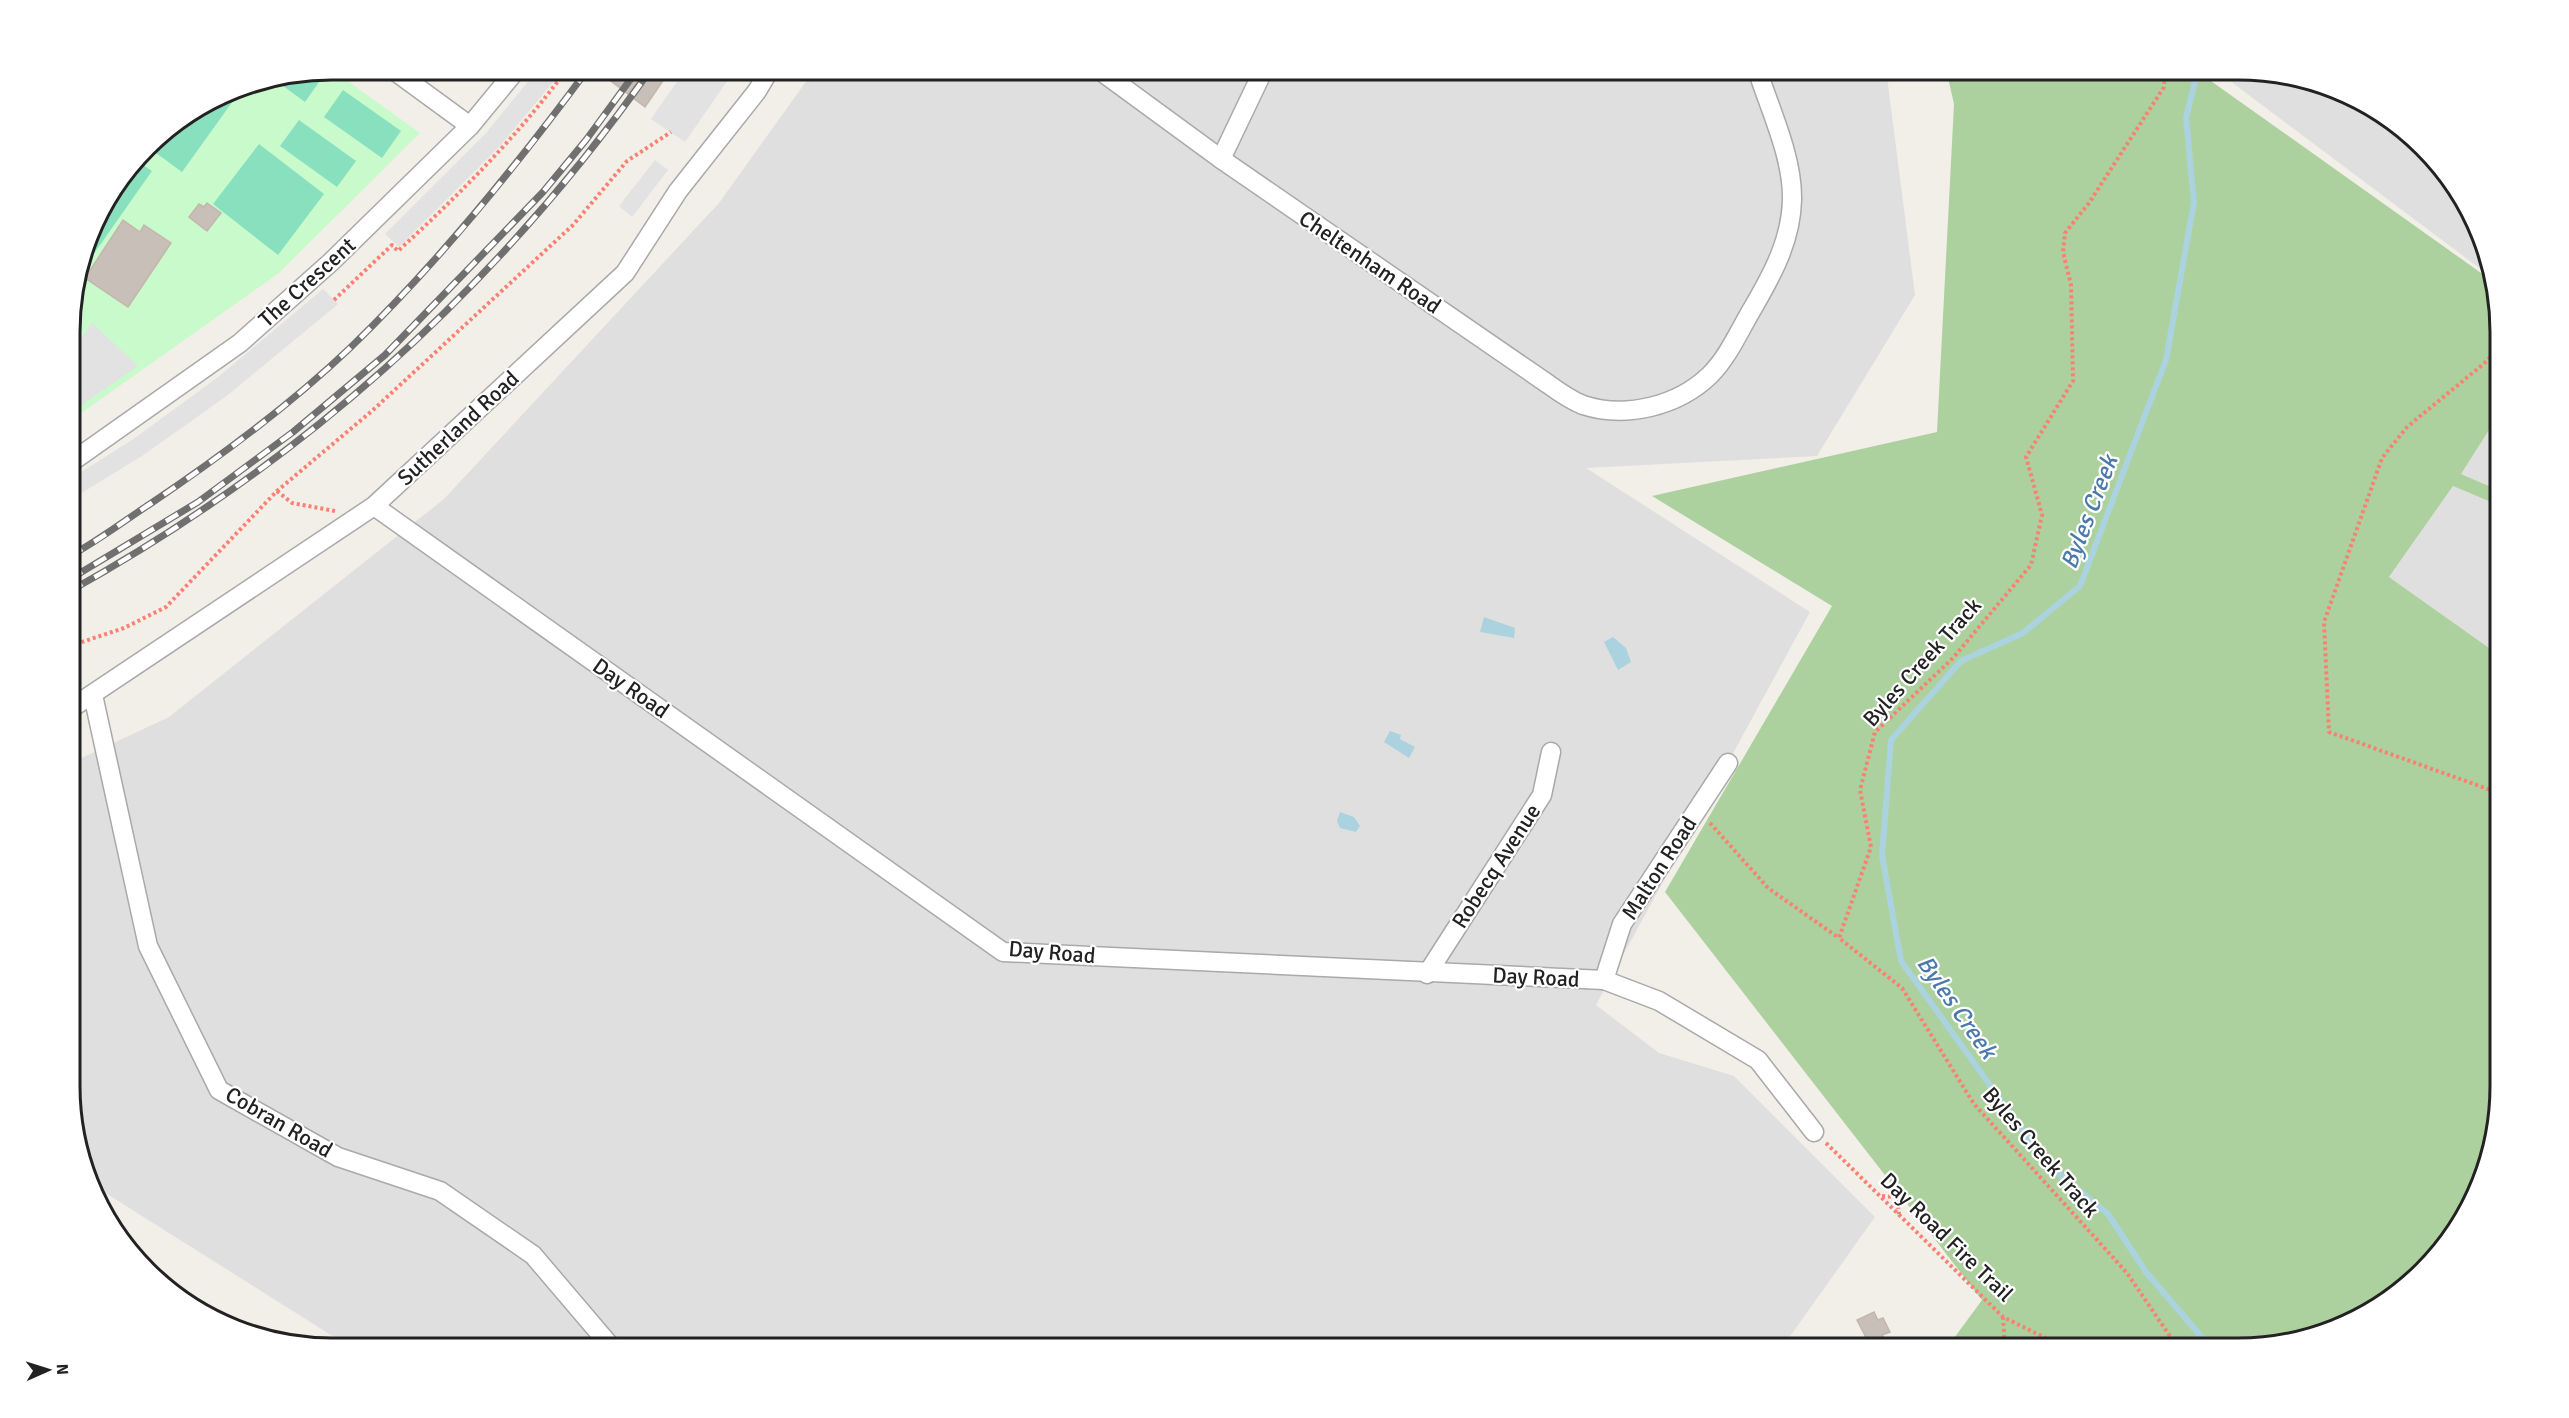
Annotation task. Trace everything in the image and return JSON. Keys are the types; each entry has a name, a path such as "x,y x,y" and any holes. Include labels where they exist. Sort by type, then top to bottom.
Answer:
{"street":[{"path":"407,80 470,126"},
{"name":"The Crescent","path":"80,456 240,343 331,262 470,126 508,80"},
{"name":"Sutherland Road","path":"80,703 374,506 625,273 678,191 764,80"},
{"name":"Cheltenham Road","path":"1113,80 1221,159 1567,397 1581,404 1607,411 1634,410 1659,405 1688,392 1710,375 1724,356 1783,250 1790,224 1792,199 1789,172 1760,80"},
{"path":"1221,159 1259,80"},
{"name":"Day Road","path":"374,506 1003,952 1427,974 1450,972 1604,980 1659,1001 1758,1060 1814,1132"},
{"name":"Cobran Road","path":"93,695 148,946 219,1090 338,1157 440,1191 533,1255 604,1338"},
{"name":"Robecq Avenue","path":"1427,974 1542,795 1551,752"},
{"name":"Malton Road","path":"1604,980 1622,924 1728,763"}],"path":[{"path":"334,300 392,245 398,251 453,200 495,156 558,80"},
{"name":"Byles Creek Track","path":"2164,80 2164,87 2089,203 2066,233 2063,252 2071,285 2073,381 2026,457 2042,515 2031,565 1953,658 1875,732 1860,790 1870,847 1839,938 1902,988 1974,1104 2127,1273 2171,1338"},
{"path":"80,643 124,628 166,607 277,491 373,410 573,225 627,161 671,132"},
{"path":"2490,357 2407,427 2382,458 2324,622 2329,732 2490,790"},
{"path":"277,491 292,503 339,512"},
{"path":"1698,809 1768,888 1839,938"},
{"name":"Day Road Fire Trail","path":"1814,1132 1882,1196 2003,1317 2047,1338"},
{"path":"1882,1196 1897,1197 1899,1214"},
{"path":"2003,1317 2004,1338"}],"shaded area":[{"path":"529,80 555,80 500,146 399,247 385,234 486,133"},
{"path":"678,80 728,80 685,142 651,119"},
{"path":"807,80 1887,80 1915,295 1817,456 1586,468 1810,612 1596,1005 1659,1053 1734,1076 1875,1217 1789,1338 336,1338 102,1191 88,1152 80,1103 80,759 169,717 444,499 719,203"},
{"path":"2229,80 2254,80 2303,88 2349,105 2378,122 2416,153 2447,191 2464,220 2482,270"},
{"path":"655,160 668,170 632,217 619,206"},
{"path":"323,289 338,304 228,395 142,456 80,494 80,473 132,440 217,378"},
{"path":"92,323 138,366 80,406 80,339"},
{"path":"2490,429 2490,487 2461,474"},
{"path":"2453,486 2490,502 2490,649 2389,577"}],"green space":[{"path":"315,80 346,80 420,133 279,273 80,414 80,315 84,282 105,220 122,191 142,165 165,142 191,122 220,105 282,84"},
{"path":"320,80 305,102 281,84"},
{"path":"1949,80 2209,80 2483,274 2490,331 2490,429 2461,474 2490,487 2490,502 2453,486 2389,577 2490,649 2490,1087 2485,1136 2476,1168 2456,1213 2416,1265 2364,1305 2303,1330 2254,1338 1954,1338 1982,1300 1665,892 1832,606 1652,496 1937,432 1954,104"},
{"path":"343,90 401,131 382,158 324,117"},
{"path":"234,99 182,172 154,152 191,122"},
{"path":"299,120 356,161 337,187 280,146"},
{"path":"259,144 324,194 278,255 213,204"},
{"path":"142,165 152,171 90,259 105,220 122,191"}],"water":[{"path":"1484,617 1515,628 1514,638 1480,632"},
{"path":"1613,637 1626,648 1631,662 1618,670 1604,642"},
{"path":"1390,731 1401,735 1400,739 1415,747 1409,758 1384,742"},
{"path":"1340,812 1354,817 1360,826 1356,832 1340,828 1337,821"}],"building":[{"path":"609,80 663,80 645,107"},
{"path":"207,203 221,213 207,231 189,217 199,204 204,207"},
{"path":"123,220 140,232 144,225 171,243 128,307 85,278"},
{"path":"1874,1312 1878,1320 1883,1318 1890,1332 1882,1335 1884,1338 1866,1338 1857,1320"}],"waterway":[{"name":"Byles Creek","path":"2195,80 2186,118 2194,202 2166,360 2080,586 2023,633 1961,661 1891,740 1882,855 1901,961 2045,1162 2108,1214 2146,1272 2202,1338"}],"railway":[{"path":"80,550 228,449 303,390 350,348 475,214 580,80"},
{"path":"80,573 198,502 293,432 385,355 543,192 586,140 630,80"},
{"path":"80,585 156,540 238,485 316,426 390,363 461,296 528,225 591,149 643,80"}]}
